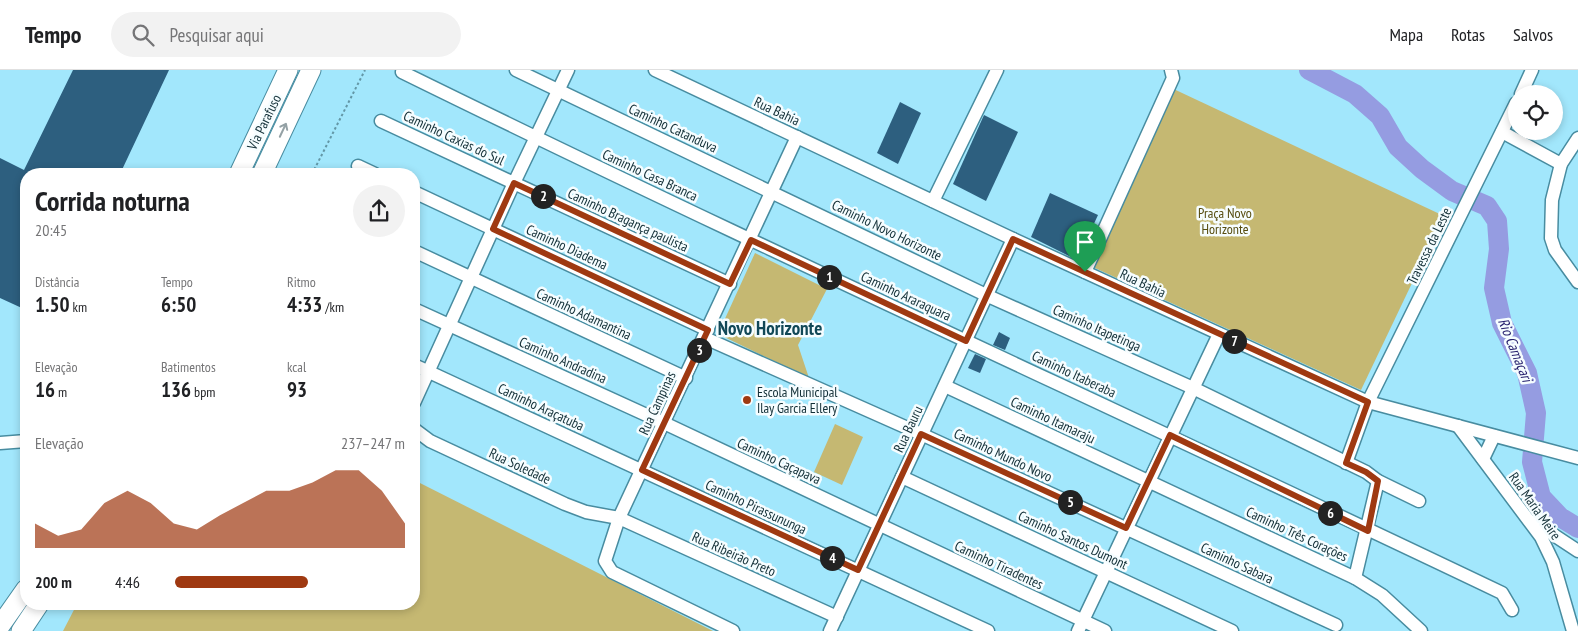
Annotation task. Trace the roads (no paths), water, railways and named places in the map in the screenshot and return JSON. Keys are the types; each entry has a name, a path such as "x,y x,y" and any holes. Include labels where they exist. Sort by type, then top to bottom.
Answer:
{"highway":[{"name":"Via Parafuso","path":"242,168 288,70"},
{"name":"Via Parafuso","path":"265,168 311,70"},
{"path":"0,626 20,598"},
{"path":"21,631 35,610"},
{"path":"35,631 47,610"}],"street":[{"name":"Caminho Catanduva","path":"516,70 773,192"},
{"path":"420,388 568,70"},
{"name":"Rua Bahia","path":"655,70 1013,239 1368,402 1578,458"},
{"path":"933,201 998,70"},
{"path":"1085,272 1173,78 1171,70"},
{"path":"1525,85 1532,70"},
{"name":"Caminho Casa Branca","path":"402,72 751,240"},
{"name":"Caminho Caxias do Sul","path":"381,120 514,183"},
{"name":"Travessa da Leste","path":"1346,463 1368,402 1508,120"},
{"path":"1502,132 1562,164"},
{"name":"Rua Campinas","path":"733,631 608,568 604,562 619,518 751,240 797,137"},
{"path":"1578,138 1562,164 1552,200 1551,238 1554,250 1578,282"},
{"path":"358,166 362,168"},
{"name":"Caminho Bragança paulista","path":"514,183 730,284"},
{"name":"Caminho Novo Horizonte","path":"773,192 988,296"},
{"name":"Caminho Diadema","path":"420,195 706,334 921,434"},
{"name":"Rua Bauru","path":"831,631 1013,239"},
{"name":"Caminho Araraquara","path":"751,240 966,341"},
{"name":"Caminho Adamantina","path":"420,254 686,378"},
{"name":"Caminho Itapetinga","path":"988,296 1193,388 1366,472 1378,481 1419,501"},
{"name":"Caminho Andradina","path":"420,312 664,423"},
{"path":"1080,626 1219,334"},
{"name":"Caminho Itaberaba","path":"966,341 1170,435 1368,531 1502,593 1512,610"},
{"name":"Caminho Araçatuba","path":"420,367 642,470"},
{"name":"Caminho Itamaraju","path":"945,386 1148,482"},
{"name":"Caminho Caçapava","path":"664,423 880,526"},
{"name":"Rua Maria Meire","path":"1458,426 1541,537 1553,562 1573,631"},
{"name":"Rua Soledade","path":"420,434 430,441 565,504 586,512 619,518"},
{"name":"Caminho Mundo Novo","path":"921,434 1126,528"},
{"path":"0,435 20,437"},
{"path":"1483,459 1494,436"},
{"path":"0,443 20,438"},
{"name":"Caminho Pirassununga","path":"642,470 988,631"},
{"name":"Caminho Santos Dumont","path":"902,477 1232,631"},
{"path":"1355,578 1368,531 1378,481"},
{"name":"Caminho Três Corações","path":"1148,482 1355,578 1382,595 1421,631"},
{"name":"Rua Ribeirão Preto","path":"619,518 837,617"},
{"path":"1528,519 1578,551"},
{"name":"Caminho Tiradentes","path":"880,526 1080,626 1105,631"},
{"name":"Caminho Sabara","path":"1126,528 1336,625"}],"waterway":[{"name":"Rio Camaçari","path":"1309,70 1355,94 1380,116 1398,147 1422,169 1452,191 1487,206 1497,221 1499,249 1494,288 1502,323 1527,373 1536,413 1532,462 1541,497 1560,517 1578,528"}],"place":[{"name":"Escola Municipal Ilay Garcia Ellery","path":"747,400"}],"district":[{"name":"Novo Horizonte","path":"770,328"}],"park label":[{"name":"Praça Novo Horizonte","path":"1225,222"}]}
